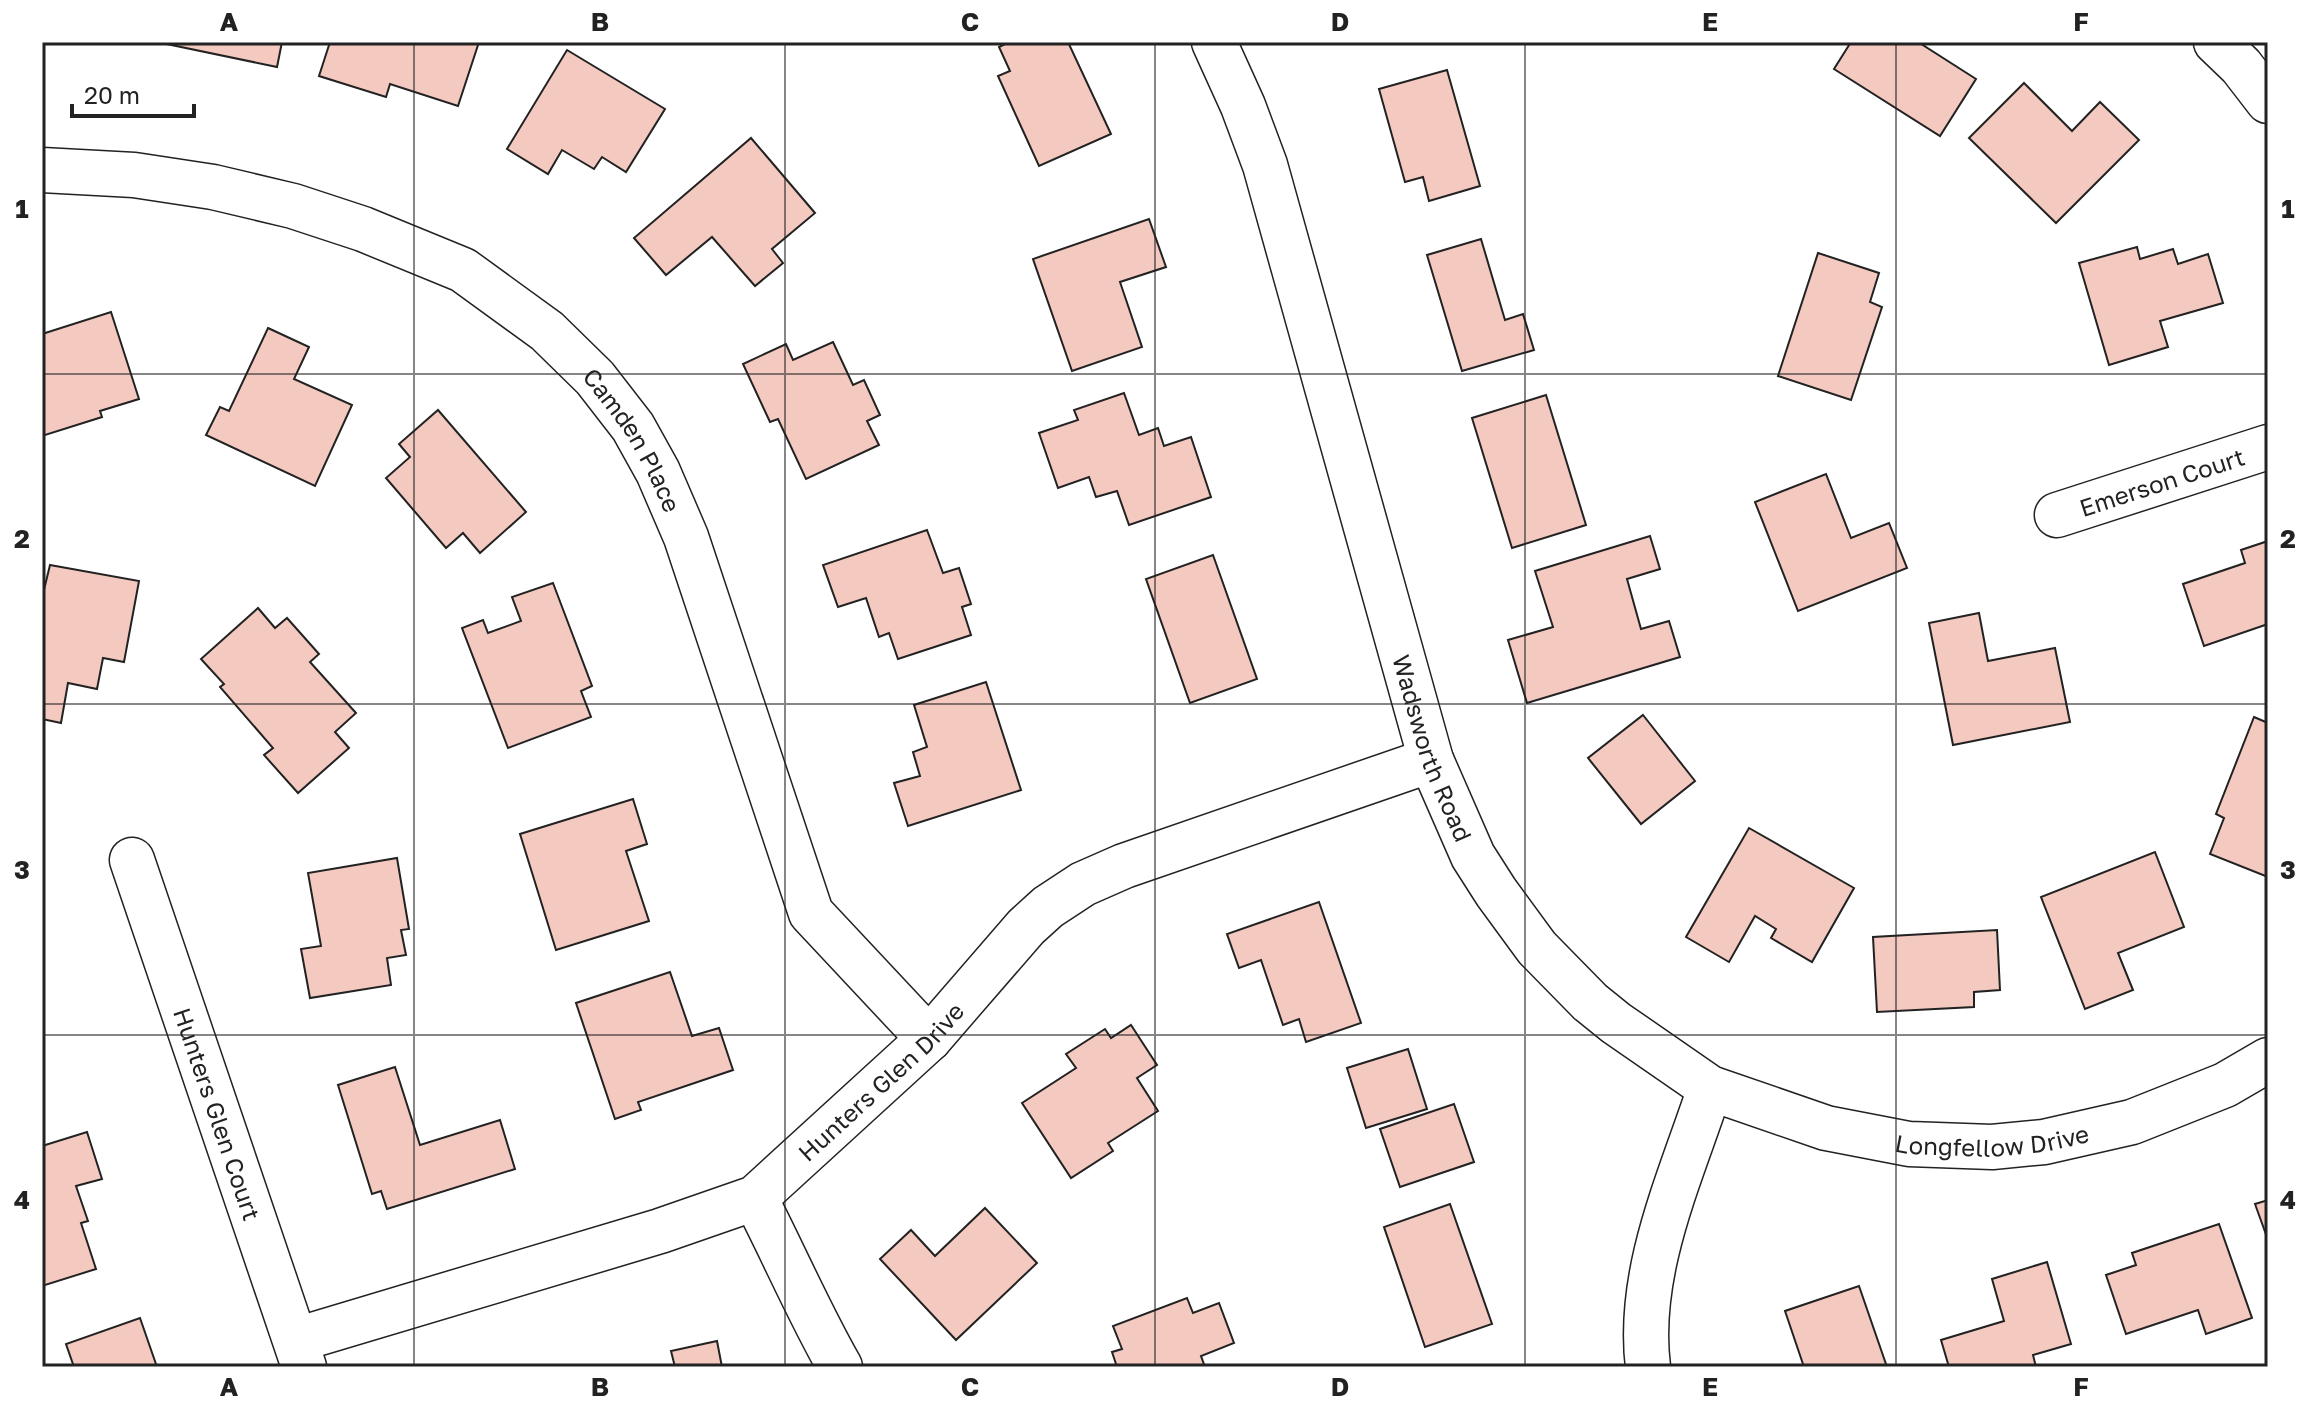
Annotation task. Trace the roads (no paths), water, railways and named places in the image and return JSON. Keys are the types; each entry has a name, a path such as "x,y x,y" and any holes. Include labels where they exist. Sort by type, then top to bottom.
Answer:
{"street":[{"name":"Wadsworth Road","path":"1214,42 1265,165 1431,760 1473,856 1537,948 1590,1002 1710,1088"},
{"path":"2216,42 2241,66 2268,101"},
{"name":"Camden Place","path":"42,170 134,175 213,187 293,206 363,229 463,270 547,331 595,378 633,427 658,472 691,552 811,913 929,1039"},
{"name":"Emerson Court","path":"2057,515 2268,447"},
{"name":"Hunters Glen Drive","path":"300,1353 755,1198 929,1039 1026,927 1048,907 1083,884 1124,866 1431,760"},
{"name":"Hunters Glen Court","path":"132,860 300,1353"},
{"name":"Longfellow Drive","path":"1710,1088 1826,1128 1859,1136 1909,1144 1992,1147 2044,1142 2132,1122 2225,1085 2268,1060"},
{"path":"1648,1367 1648,1297 1657,1247 1710,1088"},
{"path":"755,1198 840,1367"}]}
